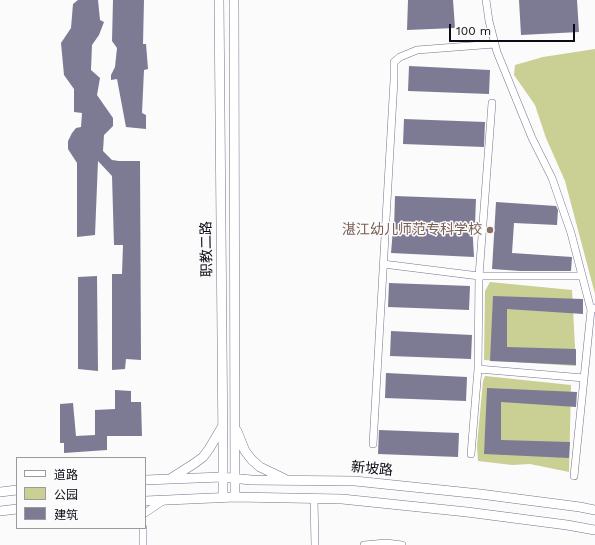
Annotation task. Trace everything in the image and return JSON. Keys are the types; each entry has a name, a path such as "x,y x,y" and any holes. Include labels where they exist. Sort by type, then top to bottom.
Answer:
{"street":[{"name":"职教二路","path":"219,0 223,497"},
{"name":"职教二路","path":"234,0 235,497"},
{"path":"486,0 489,21 497,52 532,138 552,178 571,233 581,276 593,309 574,476"},
{"path":"373,444 394,62 400,57 418,50 495,44"},
{"path":"471,454 478,368 479,276 492,103"},
{"path":"384,264 479,276 581,276"},
{"path":"478,368 584,378"},
{"path":"169,479 203,457 223,426"},
{"path":"234,426 244,451 252,460 260,467 288,480"},
{"name":"新坡路","path":"146,480 222,477 251,480 355,481 488,495 595,510"},
{"path":"0,492 16,490"},
{"path":"146,501 223,497 342,499 467,512 595,530"},
{"path":"314,499 315,545"},
{"path":"146,512 163,501"},
{"path":"0,511 16,509"},
{"path":"143,529 143,545"},
{"path":"364,545 386,543 402,545"}],"green space":[{"path":"595,49 595,294 565,181 546,138 535,105 514,75 515,65 543,57"},
{"path":"490,282 572,290 576,366 484,360 485,291"},
{"path":"485,376 571,385 569,472 530,464 512,465 478,461 477,445 483,381"}],"building":[{"path":"78,0 98,0 100,20 104,22 99,35 92,45 91,70 100,78 97,95 113,118 113,126 104,135 103,151 112,160 140,161 141,360 126,359 125,369 112,370 112,274 122,274 123,245 114,245 112,176 98,161 95,235 77,237 77,163 68,149 68,141 76,128 81,127 82,113 74,112 74,89 64,75 61,43 71,28 73,4"},
{"path":"113,0 144,0 143,44 146,44 148,69 144,70 142,113 146,115 146,129 126,127 117,79 111,80 111,75 115,67 117,48 112,41"},
{"path":"408,0 453,0 455,28 407,30"},
{"path":"519,0 577,0 579,32 521,35"},
{"path":"409,66 490,70 489,94 408,91"},
{"path":"404,119 485,122 484,147 403,144"},
{"path":"395,196 476,199 475,224 472,223 474,257 391,253 394,229"},
{"path":"496,202 556,206 558,210 557,225 514,223 512,253 572,257 571,271 520,271 492,269"},
{"path":"97,276 98,371 78,369 78,277"},
{"path":"389,283 470,286 469,310 388,307"},
{"path":"493,296 583,299 583,314 507,309 507,347 576,349 576,365 490,361"},
{"path":"391,331 472,335 471,359 390,356"},
{"path":"386,373 467,377 466,401 385,398"},
{"path":"487,388 577,392 576,407 501,402 501,440 570,442 569,458 484,454"},
{"path":"115,390 131,391 131,402 141,402 142,436 107,436 107,450 64,453 64,443 60,443 60,404 73,403 76,436 95,435 95,410 115,409"},
{"path":"379,430 459,433 458,457 378,454"}],"place":[{"name":"湛江幼儿师范专科学校","path":"490,230"}]}
